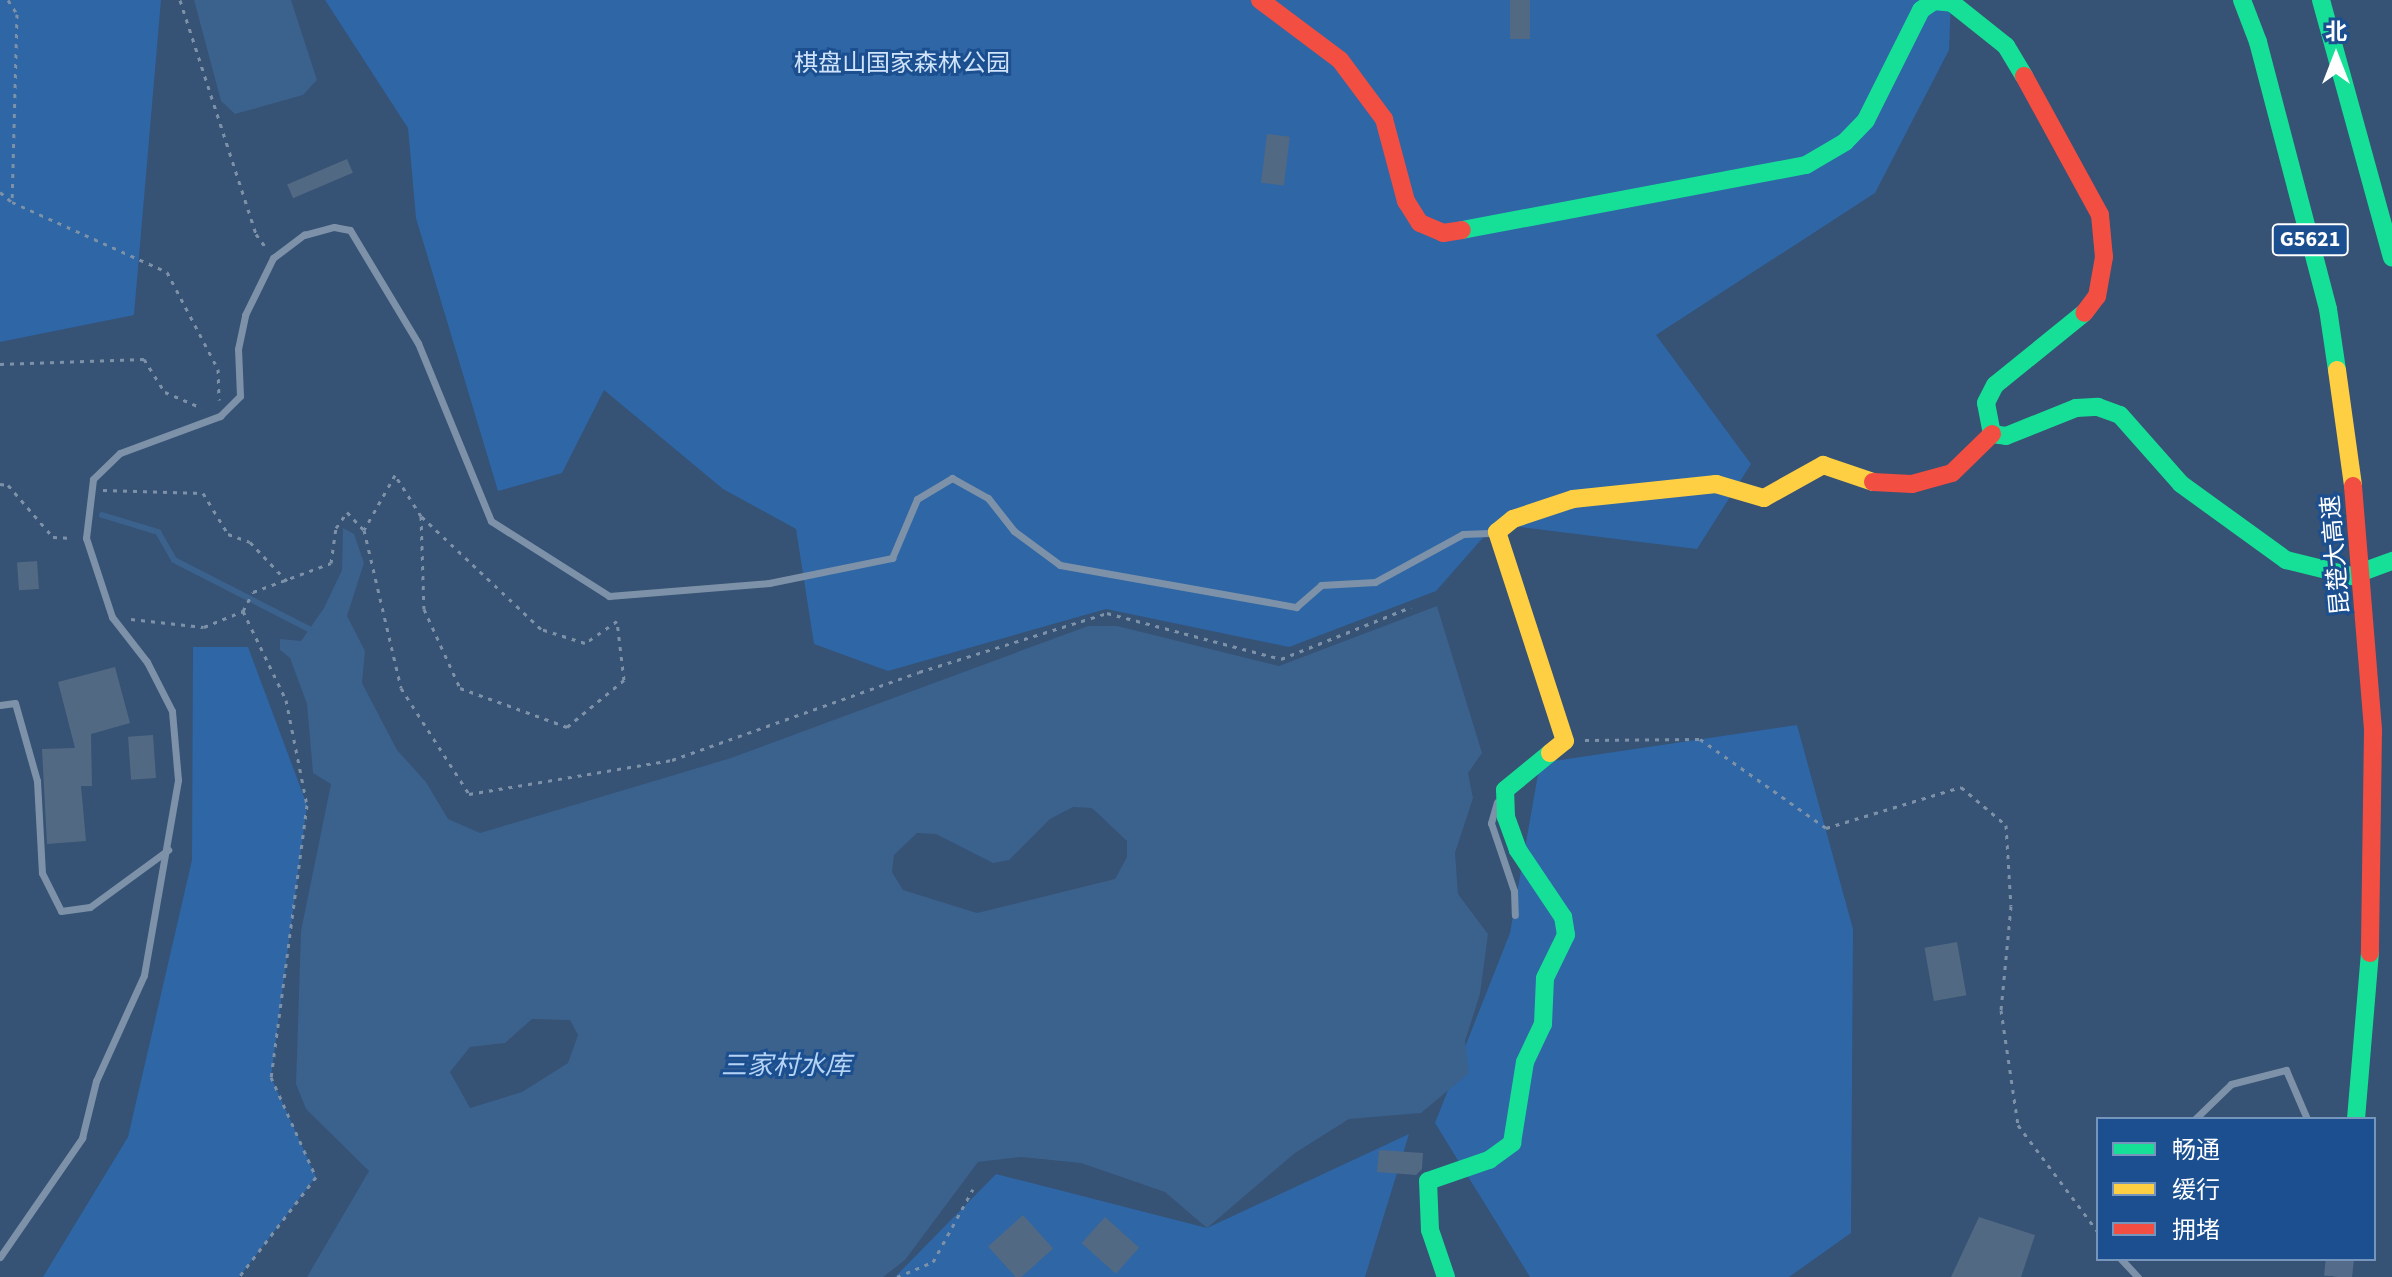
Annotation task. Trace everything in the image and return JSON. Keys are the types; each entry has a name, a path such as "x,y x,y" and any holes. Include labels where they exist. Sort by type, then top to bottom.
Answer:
{"main road":[{"path":"1260,0 1340,60 1384,119 1406,201 1420,223 1443,233 1731,183 1806,165 1845,142 1866,120 1921,10 1934,1 1952,3 2006,46 2081,174 2100,215 2104,257 2097,296 2079,320 1995,385 1986,403 1992,434"},
{"name":"昆楚大高速","path":"2242,0 2258,42 2328,309 2353,486 2373,730 2374,838 2367,1024 2356,1117"},
{"name":"G5621","path":"2321,0 2392,257"},
{"path":"1992,434 2006,436 2076,408 2098,407 2120,415 2181,484 2286,560 2351,576 2392,561"},
{"path":"1446,1277 1430,1230 1428,1181 1489,1160 1512,1143 1525,1062 1543,1024 1545,978 1566,935 1563,917 1518,850 1506,817 1505,790 1565,741 1497,532 1513,519 1573,499 1716,484 1764,498 1823,465 1841,468 1869,482 1912,484 1952,473 1992,434"}],"lane":[{"path":"0,1257 82,1138 96,1081 144,975 178,780 172,711 147,662 112,617 86,538 93,479 120,453 220,416 240,396 238,349 245,315 273,258 304,235 334,227 350,230 418,343 491,521 609,596 769,583 892,558 917,499 952,478 988,498 1014,531 1060,565 1296,607 1321,585 1375,582 1463,534 1497,532"},
{"path":"0,705 15,703 37,781 42,873 61,911 90,907 168,850"},
{"path":"1505,790 1491,823 1514,891 1515,915"},
{"path":"2197,1117 2231,1084 2286,1070 2306,1117"},
{"path":"2123,1261 2138,1277"}],"path":[{"path":"8,0 17,14 12,202"},
{"path":"180,0 256,234 273,258"},
{"path":"0,192 12,202 167,272 218,369 220,416 165,392 144,359 0,364"},
{"path":"364,530 395,475 421,516 541,629 585,643 617,621 624,680 567,727 460,688 424,609 421,516"},
{"path":"0,484 8,485 53,537 86,538"},
{"path":"91,490 203,493 228,534 250,542 287,581"},
{"path":"112,617 204,627 243,611 253,592 331,563 336,528 347,512 364,530 401,688 469,794 672,760 919,672 1107,613 1281,659 1411,607"},
{"path":"239,1277 316,1177 271,1077 307,805 286,700 243,611"},
{"path":"1565,741 1700,739 1826,828 1961,787 2006,825 2011,906 2001,1010 2018,1125 2096,1229"},
{"path":"897,1277 933,1262 973,1189"}],"green space":[{"path":"0,0 161,0 134,315 0,342"},
{"name":"棋盘山国家森林公园","path":"325,0 1951,0 1949,50 1875,193 1656,335 1751,464 1697,549 1495,524 1436,591 1289,647 1106,609 888,671 814,644 796,529 723,489 604,390 562,473 498,491 416,218 408,128"},
{"path":"193,647 248,647 307,805 271,1077 316,1177 239,1277 43,1277 128,1137 192,860"},
{"path":"1797,725 1853,929 1851,1233 1789,1277 1530,1277 1435,1123 1510,933 1540,763"},
{"path":"1409,1134 1365,1277 895,1277 996,1174 1207,1228"}],"water":[{"path":"194,0 291,0 317,80 303,95 235,114 221,101"},
{"name":"三家村水库","path":"343,528 354,534 364,563 347,616 365,651 362,683 397,750 426,782 448,819 480,833 731,758 1088,626 1117,626 1279,666 1437,606 1482,753 1468,773 1473,798 1455,853 1458,894 1488,934 1480,994 1465,1041 1469,1073 1421,1113 1349,1119 1295,1153 1207,1228 1165,1192 1081,1163 1021,1157 978,1162 905,1260 883,1277 307,1277 369,1171 306,1109 296,1084 301,931 331,784 313,773 307,704 290,658 280,650 280,639 301,641 324,608 342,570","holes":["1073,807 1092,808 1127,841 1127,857 1115,879 977,913 903,890 892,872 894,855 917,833 936,834 993,863 1009,860 1050,819","532,1019 570,1020 578,1035 568,1063 522,1092 470,1108 450,1072 470,1047 505,1043"]}],"building":[{"path":"1510,0 1530,0 1530,39 1510,39"},
{"path":"1267,134 1290,137 1284,185 1261,183"},
{"path":"347,159 353,173 293,198 287,184"},
{"path":"37,561 39,589 19,590 17,562"},
{"path":"115,667 130,723 91,734 92,786 81,786 86,841 47,844 42,749 75,748 58,682"},
{"path":"153,735 156,778 131,780 128,737"},
{"path":"1957,942 1966,995 1934,1001 1925,948"},
{"path":"1379,1150 1423,1153 1422,1169 1416,1175 1377,1172"},
{"path":"1023,1215 1053,1248 1021,1277 1016,1277 988,1246"},
{"path":"1105,1217 1139,1248 1116,1274 1082,1243"},
{"path":"1979,1217 2035,1235 2021,1277 1951,1277"}],"waterway":[{"path":"102,515 158,532 174,560 309,629"}],"tunnel":[{"path":"2338,1277 2340,1261"}],"traffic: fast":[{"path":"2242,0 2258,42 2328,309 2337,370"},
{"path":"2321,0 2392,257"},
{"path":"1462,230 1806,165 1845,142 1866,120 1921,10 1934,1 1952,3 2006,46 2024,76"},
{"path":"2084,313 1995,385 1986,403 1992,434 2006,436 2076,408 2098,407 2120,415 2181,484 2286,560 2351,576 2392,561"},
{"path":"1446,1277 1430,1230 1428,1181 1489,1160 1512,1143 1525,1062 1543,1024 1545,978 1566,935 1563,917 1518,850 1506,817 1505,790 1550,753"},
{"path":"2356,1117 2370,953"}],"traffic: slow":[{"path":"2337,370 2353,486"},
{"path":"1550,753 1565,741 1497,532 1513,519 1573,499 1716,484 1764,498 1823,465 1873,482"}],"traffic: jam":[{"path":"1260,0 1340,60 1384,119 1406,201 1420,223 1443,233 1462,230"},
{"path":"2024,76 2100,215 2104,257 2097,296 2084,313"},
{"path":"1873,482 1912,484 1952,473 1992,434"},
{"path":"2353,486 2373,730 2370,953"}]}
